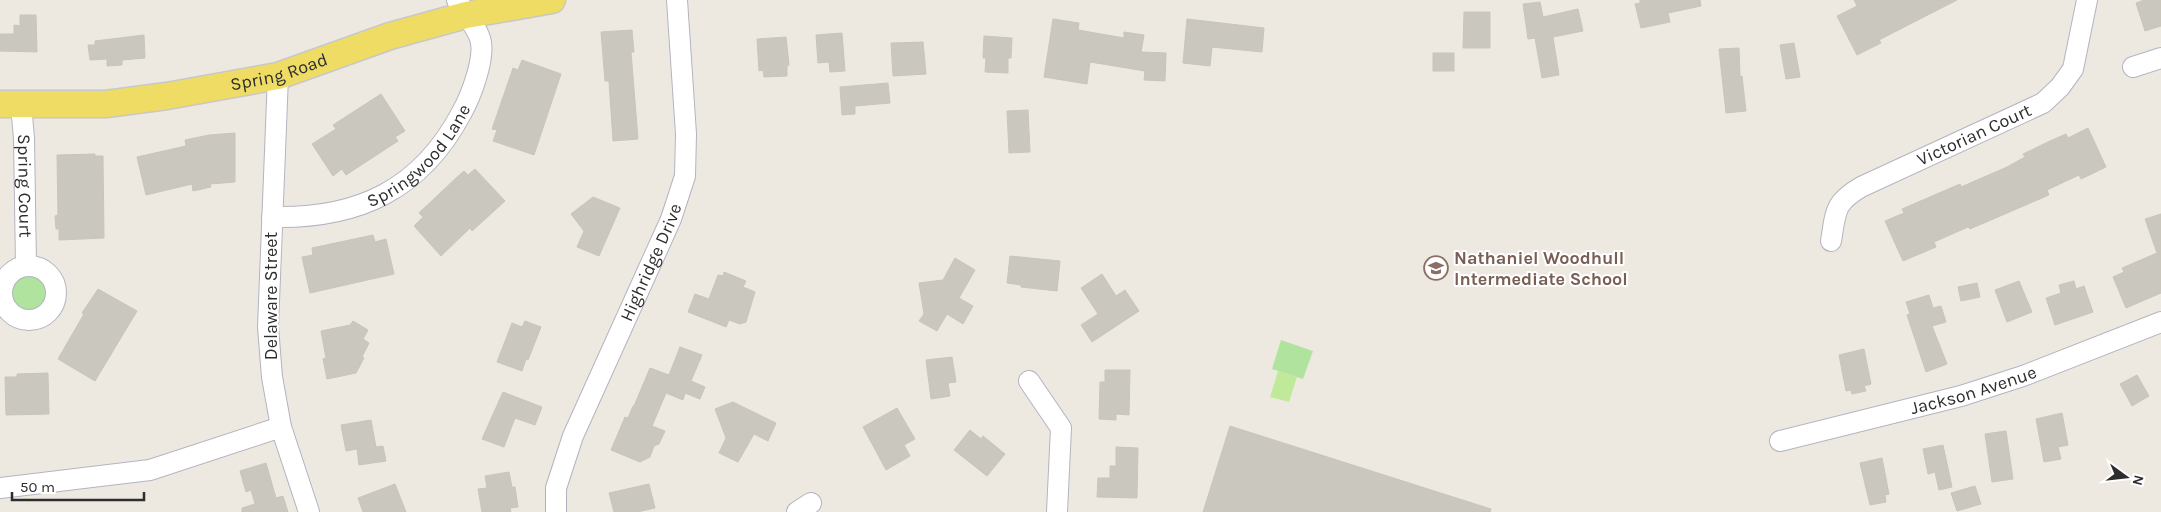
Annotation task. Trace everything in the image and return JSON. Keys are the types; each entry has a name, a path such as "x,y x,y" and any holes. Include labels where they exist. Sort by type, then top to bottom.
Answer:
{"main road":[{"name":"Spring Road","path":"10,105 106,104 167,96 278,76 462,8 552,0"}],"street":[{"name":"Highridge Drive","path":"556,512 556,488 573,436 671,220 685,176 686,134 677,0"},
{"name":"Victorian Court","path":"1831,241 1836,209 1846,196 1861,187 2043,104 2074,69 2087,0"},
{"name":"Springwood Lane","path":"272,217 337,213 375,200 411,177 429,158 458,120 469,99 478,69 481,42 462,8"},
{"path":"2134,67 2161,58"},
{"name":"Delaware Street","path":"278,76 268,327 272,377 281,427 309,512"},
{"name":"Spring Court","path":"10,105 24,138 26,266"},
{"name":"Jackson Avenue","path":"1780,441 1961,396 2023,376 2161,322"},
{"path":"1029,381 1061,428 1057,512"},
{"path":"0,488 150,470 281,427"}],"green space":[{"path":"26,273 34,273 41,276 47,282 50,293 47,304 41,310 34,313 26,313 19,310 13,304 10,297 10,289 13,282 19,276"},
{"path":"1281,340 1313,351 1303,379 1272,369"},
{"path":"1278,371 1297,377 1289,402 1270,397"}],"building":[{"path":"1640,0 1700,0 1701,6 1668,13 1670,22 1641,28 1635,4 1640,3"},
{"path":"1854,0 1957,0 1879,40 1881,43 1857,55 1837,16 1857,6"},
{"path":"2144,0 2161,0 2161,26 2145,31 2136,3"},
{"path":"1540,2 1543,17 1578,9 1583,31 1553,37 1559,75 1542,78 1535,38 1528,39 1523,4"},
{"path":"1464,12 1490,12 1490,48 1463,48"},
{"path":"20,15 36,15 37,52 0,51 0,34 14,34 14,25 20,26"},
{"path":"1053,19 1079,23 1078,30 1124,38 1124,32 1144,35 1141,52 1166,53 1165,81 1144,80 1145,71 1090,62 1087,84 1044,77"},
{"path":"1187,19 1264,28 1262,52 1212,47 1210,66 1183,63"},
{"path":"632,30 634,52 631,52 638,139 613,141 609,81 605,81 601,32"},
{"path":"842,33 845,71 830,72 829,62 818,63 816,35"},
{"path":"144,35 145,58 122,60 122,65 107,66 107,59 90,60 88,45 95,45 95,41"},
{"path":"984,36 1012,38 1011,58 1008,58 1008,73 985,72 986,58 983,58"},
{"path":"786,37 789,65 787,66 787,76 764,77 763,70 759,71 757,39"},
{"path":"923,42 926,74 893,76 891,43"},
{"path":"1794,43 1800,77 1786,79 1780,45"},
{"path":"1739,48 1740,77 1742,76 1746,111 1726,113 1719,49"},
{"path":"1433,53 1454,53 1454,71 1433,71"},
{"path":"522,60 561,74 534,155 493,141 497,130 492,129 513,68 518,70"},
{"path":"888,83 890,103 855,106 855,114 842,115 840,87"},
{"path":"381,94 405,131 395,137 398,141 346,175 342,169 333,176 312,144 336,129 333,125"},
{"path":"1028,110 1030,152 1009,153 1007,111"},
{"path":"2088,128 2106,167 2081,179 2079,175 2047,190 2049,195 1970,229 1968,227 1934,242 1936,247 1903,261 1885,221 1904,213 1902,209 1960,184 1961,187 2007,167 2025,157 2023,154 2050,141 2066,134 2068,138"},
{"path":"235,133 235,182 210,184 211,187 193,191 192,184 146,195 137,157 186,146 185,140 209,135"},
{"path":"95,154 95,156 103,156 104,238 59,240 59,229 56,229 55,216 58,215 57,155"},
{"path":"475,169 505,201 472,231 470,228 441,256 414,226 423,217 419,213 464,171 468,175"},
{"path":"593,197 620,208 599,256 577,247 584,231 571,214"},
{"path":"2161,214 2161,293 2126,308 2113,277 2124,272 2122,268 2157,253 2145,219"},
{"path":"373,235 375,242 386,239 394,274 310,293 302,257 313,255 312,248"},
{"path":"1010,256 1060,261 1057,291 1021,287 1021,285 1007,283"},
{"path":"955,258 975,270 959,298 973,306 963,324 947,314 937,331 919,321 924,314 919,283 943,280"},
{"path":"724,272 746,281 743,287 755,292 746,322 740,324 729,320 726,327 688,312 695,294 709,299 718,275 723,276"},
{"path":"1102,274 1116,296 1125,290 1139,311 1092,342 1081,325 1098,314 1081,288"},
{"path":"2019,281 2032,312 2007,322 1995,290"},
{"path":"2074,281 2076,289 2084,286 2093,312 2055,325 2046,298 2061,293 2059,285"},
{"path":"1977,283 1980,297 1961,301 1958,287"},
{"path":"98,289 137,311 95,381 58,359 84,314 82,313"},
{"path":"1929,295 1933,308 1941,306 1946,322 1932,326 1947,364 1926,372 1907,315 1910,314 1906,302"},
{"path":"353,321 368,330 363,339 369,343 362,357 364,358 356,373 327,379 323,359 326,358 321,331 350,325"},
{"path":"525,321 541,327 522,371 497,362 512,323 522,327"},
{"path":"680,347 702,355 691,381 705,387 700,399 685,393 683,400 666,393 652,426 665,431 659,444 654,446 650,457 640,462 611,450 625,417 628,418 634,406 650,368 669,375"},
{"path":"1864,349 1871,384 1864,386 1866,391 1852,394 1851,390 1846,391 1839,355"},
{"path":"952,357 956,382 948,383 950,396 931,399 926,360"},
{"path":"1105,370 1130,370 1129,415 1116,414 1116,420 1099,419 1100,382 1105,382"},
{"path":"48,373 49,414 6,415 5,377 17,377 17,374"},
{"path":"2137,375 2149,396 2132,406 2120,384"},
{"path":"503,392 542,407 535,425 515,418 504,447 482,439"},
{"path":"733,402 776,423 768,441 754,434 738,462 719,453 726,438 715,409"},
{"path":"897,408 915,439 904,445 910,456 886,470 863,427"},
{"path":"2062,413 2068,445 2058,447 2061,459 2044,462 2036,419"},
{"path":"371,420 376,447 383,446 386,461 359,465 357,449 346,451 341,425"},
{"path":"1230,426 1491,509 1490,512 1203,512"},
{"path":"970,430 981,439 983,436 1005,454 987,476 954,450"},
{"path":"2006,431 2013,479 1992,482 1985,434"},
{"path":"1943,445 1952,487 1939,490 1935,472 1928,474 1923,449"},
{"path":"1116,447 1138,448 1137,498 1097,497 1098,478 1110,478 1110,466 1116,466"},
{"path":"1882,458 1889,494 1885,495 1886,502 1870,505 1860,463"},
{"path":"266,463 276,498 283,496 288,512 242,512 242,508 255,504 251,490 246,492 240,471"},
{"path":"509,472 512,487 515,487 518,507 510,508 511,512 482,512 478,489 487,488 485,476"},
{"path":"395,484 406,512 363,512 358,498"},
{"path":"649,484 655,508 637,512 614,512 609,493"},
{"path":"1975,486 1981,504 1957,511 1951,493"}],"place":[{"name":"Nathaniel Woodhull Intermediate School","path":"1436,268"}]}
